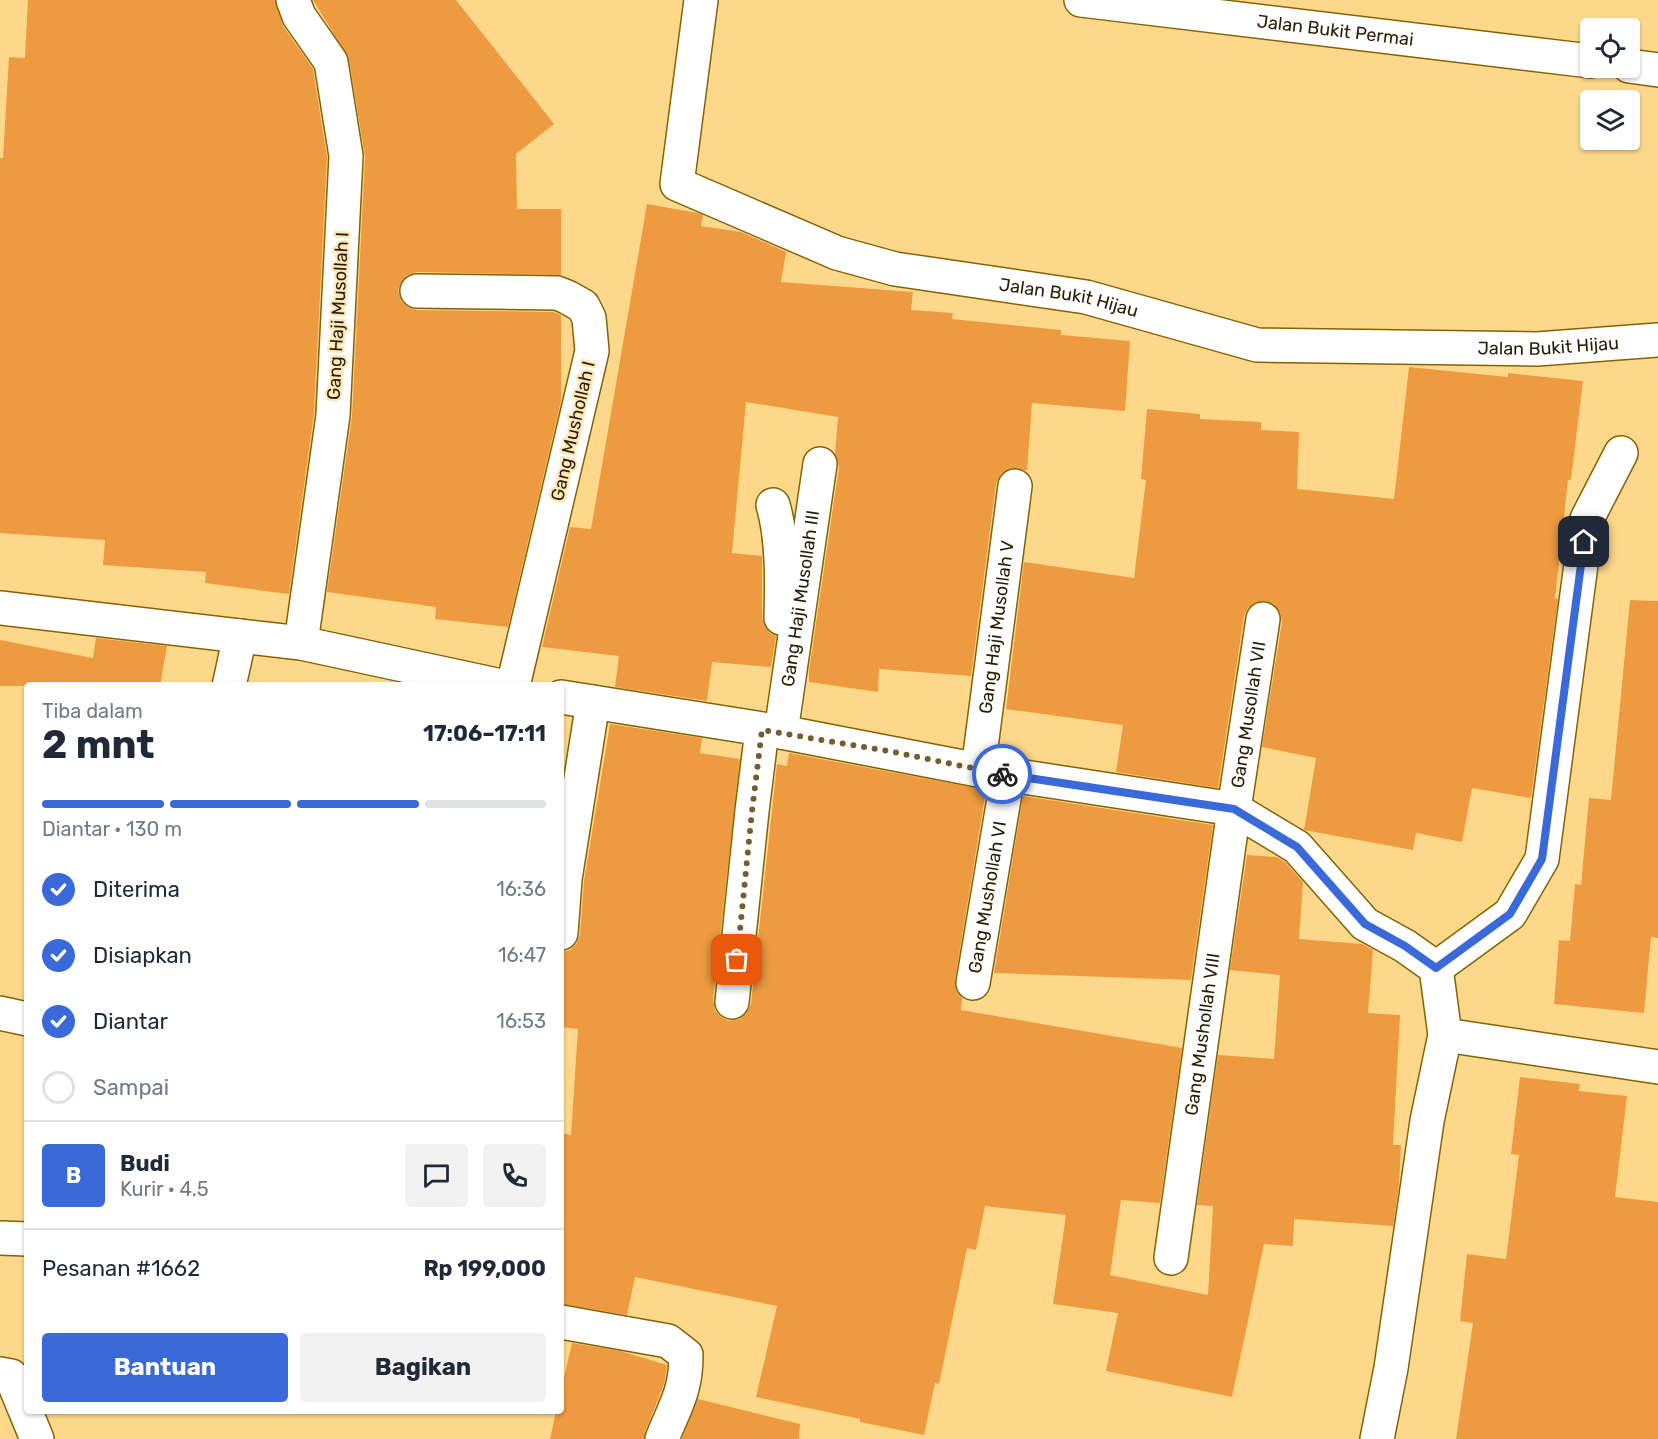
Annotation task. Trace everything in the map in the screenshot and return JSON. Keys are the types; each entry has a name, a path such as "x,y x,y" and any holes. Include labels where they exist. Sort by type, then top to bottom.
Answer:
{"street":[{"name":"Gang Haji Musollah I","path":"293,0 299,16 331,62 346,156 333,415 301,643"},
{"name":"Jalan Bukit Hijau","path":"701,0 677,184 837,253 895,269 1086,297 1257,345 1537,349 1658,340"},
{"name":"Jalan Bukit Permai","path":"1081,0 1123,3 1580,61"},
{"path":"1640,68 1658,70"},
{"name":"Gang Mushollah I","path":"417,291 557,293 583,306 589,318 592,351 514,682"},
{"path":"1436,968 1510,914 1542,859 1587,519 1621,453"},
{"name":"Gang Haji Musollah III","path":"772,731 820,464"},
{"name":"Gang Haji Musollah V","path":"993,773 1014,486"},
{"path":"732,1002 752,811 772,731 782,590 777,518 773,505"},
{"path":"0,608 301,643 482,682"},
{"name":"Gang Musollah VII","path":"1234,809 1263,619"},
{"path":"230,682 240,636"},
{"path":"564,697 772,731 993,773 1234,809 1297,847 1365,924 1405,946 1436,968 1445,1035 1427,1121 1390,1368 1377,1439"},
{"path":"564,892 593,702"},
{"name":"Gang Mushollah VI","path":"973,983 993,773"},
{"name":"Gang Mushollah VIII","path":"1171,1258 1234,809"},
{"path":"0,1013 24,1018"},
{"path":"1445,1035 1658,1067"},
{"path":"0,1238 24,1239"},
{"path":"564,1323 668,1341 686,1355 686,1377 663,1439"},
{"path":"13,1375 24,1404"},
{"path":"28,1414 37,1439"}],"building":[{"path":"28,0 275,0 283,26 313,69 327,157 314,413 289,594 205,583 206,572 103,565 105,540 0,533 0,158 3,158 9,57 25,58"},
{"path":"313,0 456,0 554,124 516,154 517,209 561,209 561,275 417,272 407,275 398,290 401,301 417,310 553,312 561,315 561,401 508,627 435,619 436,607 327,592 352,416 365,157 349,59"},
{"path":"647,204 698,213 703,215 701,226 741,232 786,252 781,282 913,292 911,310 953,313 952,319 1061,330 1061,335 1130,341 1125,411 1032,403 1027,471 1018,468 1008,469 1001,474 996,484 971,676 879,669 878,692 809,682 839,467 835,454 838,417 746,402 732,553 762,556 762,618 765,627 776,636 771,667 712,662 707,701 615,687 619,656 542,647 570,527 591,529"},
{"path":"1409,367 1508,377 1508,373 1583,381 1571,480 1568,480 1555,598 1558,599 1531,798 1472,788 1462,842 1416,833 1413,850 1304,830 1316,758 1262,747 1282,622 1280,612 1274,604 1266,601 1256,602 1248,608 1244,616 1218,788 1116,772 1123,725 1006,709 1024,562 1134,578 1146,480 1141,479 1147,409 1200,414 1200,419 1261,422 1261,430 1299,432 1297,489 1394,499"},
{"path":"1630,600 1658,601 1658,938 1651,937 1644,1013 1554,1004 1559,940 1570,941 1575,884 1581,885 1589,798 1611,800"},
{"path":"96,638 167,646 161,682 24,682 24,686 0,686 0,640 93,658"},
{"path":"610,724 702,738 700,753 740,759 713,1000 715,1010 721,1017 729,1021 740,1019 751,1004 777,764 787,766 789,753 986,790 955,980 956,990 962,998 961,1010 1182,1048 1160,1203 1121,1200 1110,1275 1208,1295 1213,1206 1197,1205 1218,1055 1274,1059 1280,975 1230,970 1247,855 1277,857 1285,862 1303,882 1299,939 1362,944 1373,950 1368,1013 1400,1015 1393,1145 1401,1145 1399,1185 1393,1226 1294,1219 1293,1246 1264,1244 1232,1397 1106,1371 1118,1313 1053,1304 1066,1215 985,1206 976,1250 967,1248 939,1384 935,1383 924,1435 756,1397 777,1306 635,1277 627,1315 564,1304 564,1134 571,1135 578,1029 564,1027 564,951 570,950 576,944 580,935 584,881"},
{"path":"1023,796 1213,825 1191,980 994,973"},
{"path":"1520,1077 1580,1084 1579,1091 1627,1096 1615,1197 1658,1202 1658,1439 1456,1439 1473,1323 1460,1321 1467,1254 1506,1259 1519,1155 1511,1154"},
{"path":"572,1343 620,1351 667,1365 664,1384 644,1439 550,1439 556,1414 564,1414 564,1378"},
{"path":"698,1399 800,1424 799,1439 682,1439"}],"way so far":[{"path":"737,960 762,730 888,751 1002,774"}],"route":[{"path":"1002,774 1234,809 1297,847 1365,924 1405,946 1436,968 1510,914 1542,859 1584,542"}]}
